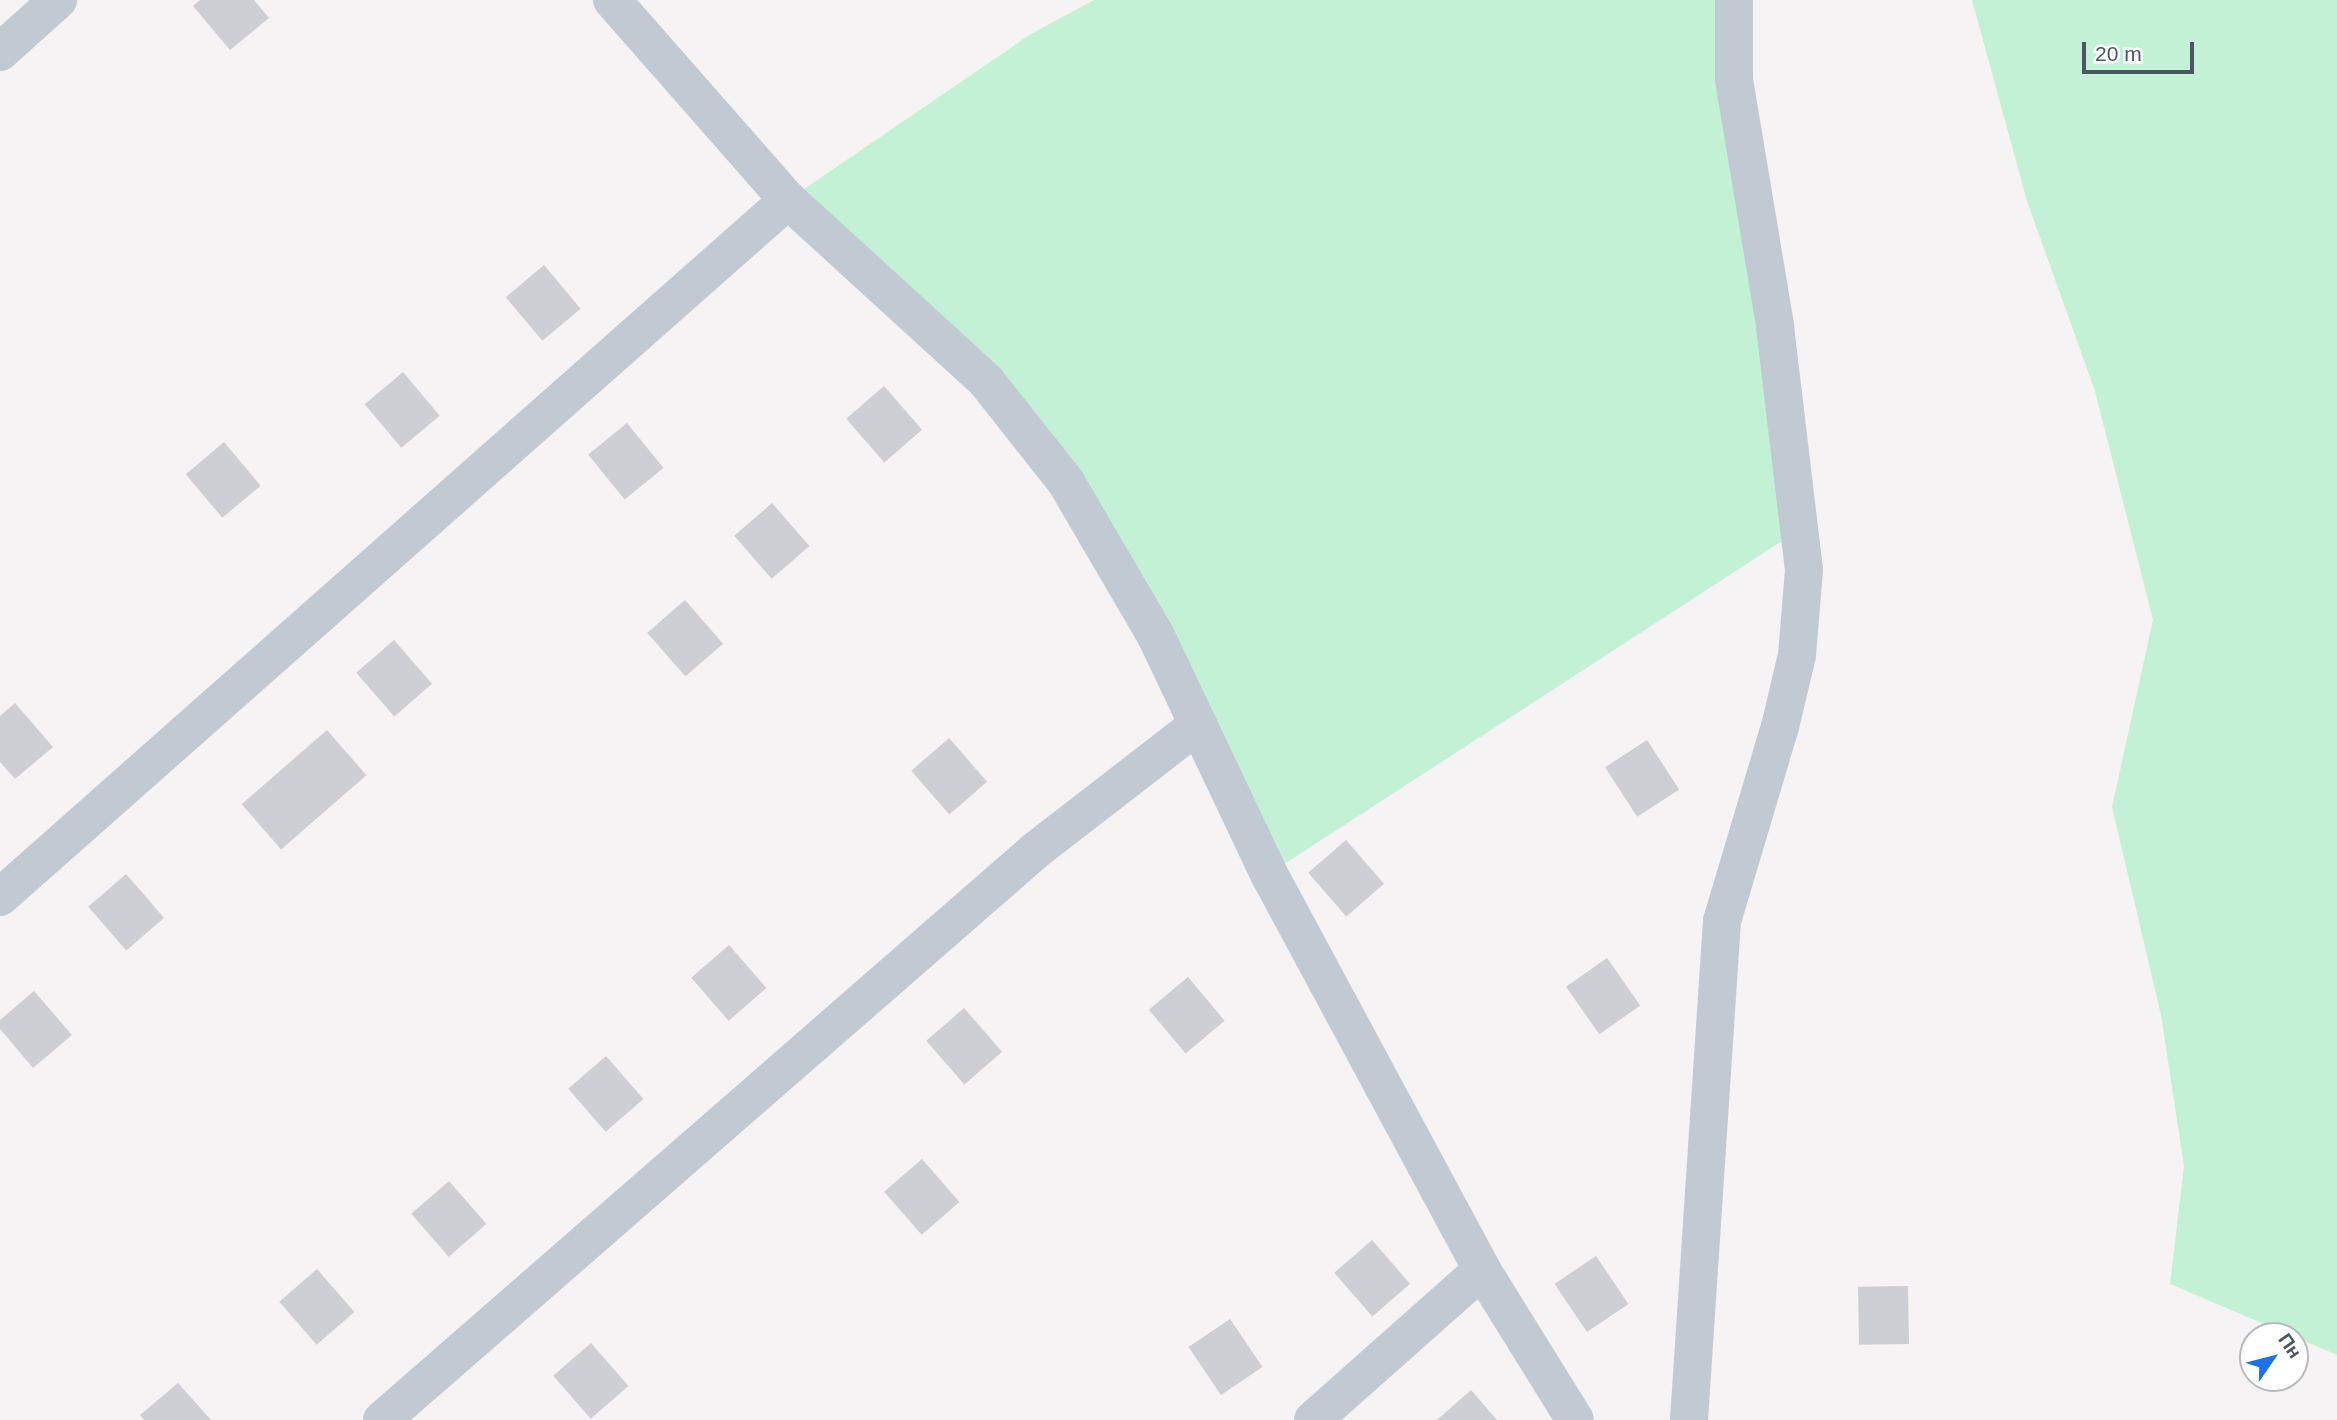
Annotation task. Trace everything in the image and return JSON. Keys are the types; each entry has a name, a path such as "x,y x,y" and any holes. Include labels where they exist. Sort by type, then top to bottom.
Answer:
{"street":[{"path":"0,52 58,0"},
{"path":"612,0 789,200 986,381 1066,482 1156,636 1269,874 1482,1270 1574,1420"},
{"path":"1689,1420 1723,921 1780,727 1797,655 1804,570 1775,325 1734,79 1734,0"},
{"path":"0,897 789,200"},
{"path":"382,1420 1036,849 1198,725"},
{"path":"1313,1420 1482,1270"}],"green space":[{"path":"1094,0 1734,0 1799,530 1269,874 1066,482 788,200 1031,34"},
{"path":"1972,0 2337,0 2337,1355 2309,1343 2309,1322 2259,1322 2170,1284 2184,1166 2161,1015 2112,807 2153,620 2095,391 2027,201"}],"building":[{"path":"200,0 254,0 269,18 230,50 193,6"},
{"path":"544,265 581,309 542,341 506,297"},
{"path":"403,372 440,416 401,448 365,404"},
{"path":"884,386 922,430 884,463 846,419"},
{"path":"627,423 664,468 625,500 588,454"},
{"path":"224,442 261,486 222,518 186,474"},
{"path":"772,503 809,546 772,579 734,536"},
{"path":"685,600 723,644 685,677 647,633"},
{"path":"394,640 432,684 394,717 356,673"},
{"path":"15,703 53,747 15,779 0,762 0,716"},
{"path":"327,730 366,775 281,849 242,804"},
{"path":"949,738 987,782 949,815 911,771"},
{"path":"1647,740 1679,789 1637,817 1605,767"},
{"path":"1346,840 1384,884 1346,917 1308,873"},
{"path":"126,874 164,918 126,951 88,907"},
{"path":"729,945 766,988 729,1021 691,978"},
{"path":"1607,958 1640,1006 1599,1034 1566,987"},
{"path":"1188,977 1225,1021 1186,1053 1149,1010"},
{"path":"34,991 72,1035 33,1068 0,1029 0,1020"},
{"path":"964,1008 1002,1052 964,1085 926,1041"},
{"path":"606,1056 643,1099 606,1132 568,1089"},
{"path":"922,1159 959,1202 922,1235 884,1192"},
{"path":"449,1181 486,1224 449,1257 411,1214"},
{"path":"1372,1240 1410,1284 1372,1317 1334,1273"},
{"path":"1596,1256 1628,1304 1587,1332 1555,1284"},
{"path":"317,1269 354,1312 317,1345 279,1302"},
{"path":"1908,1286 1909,1344 1859,1345 1858,1287"},
{"path":"1230,1319 1262,1367 1221,1395 1189,1347"},
{"path":"591,1343 628,1386 591,1419 553,1376"},
{"path":"178,1383 211,1420 144,1420 140,1415"},
{"path":"1471,1390 1497,1420 1437,1420"}]}
